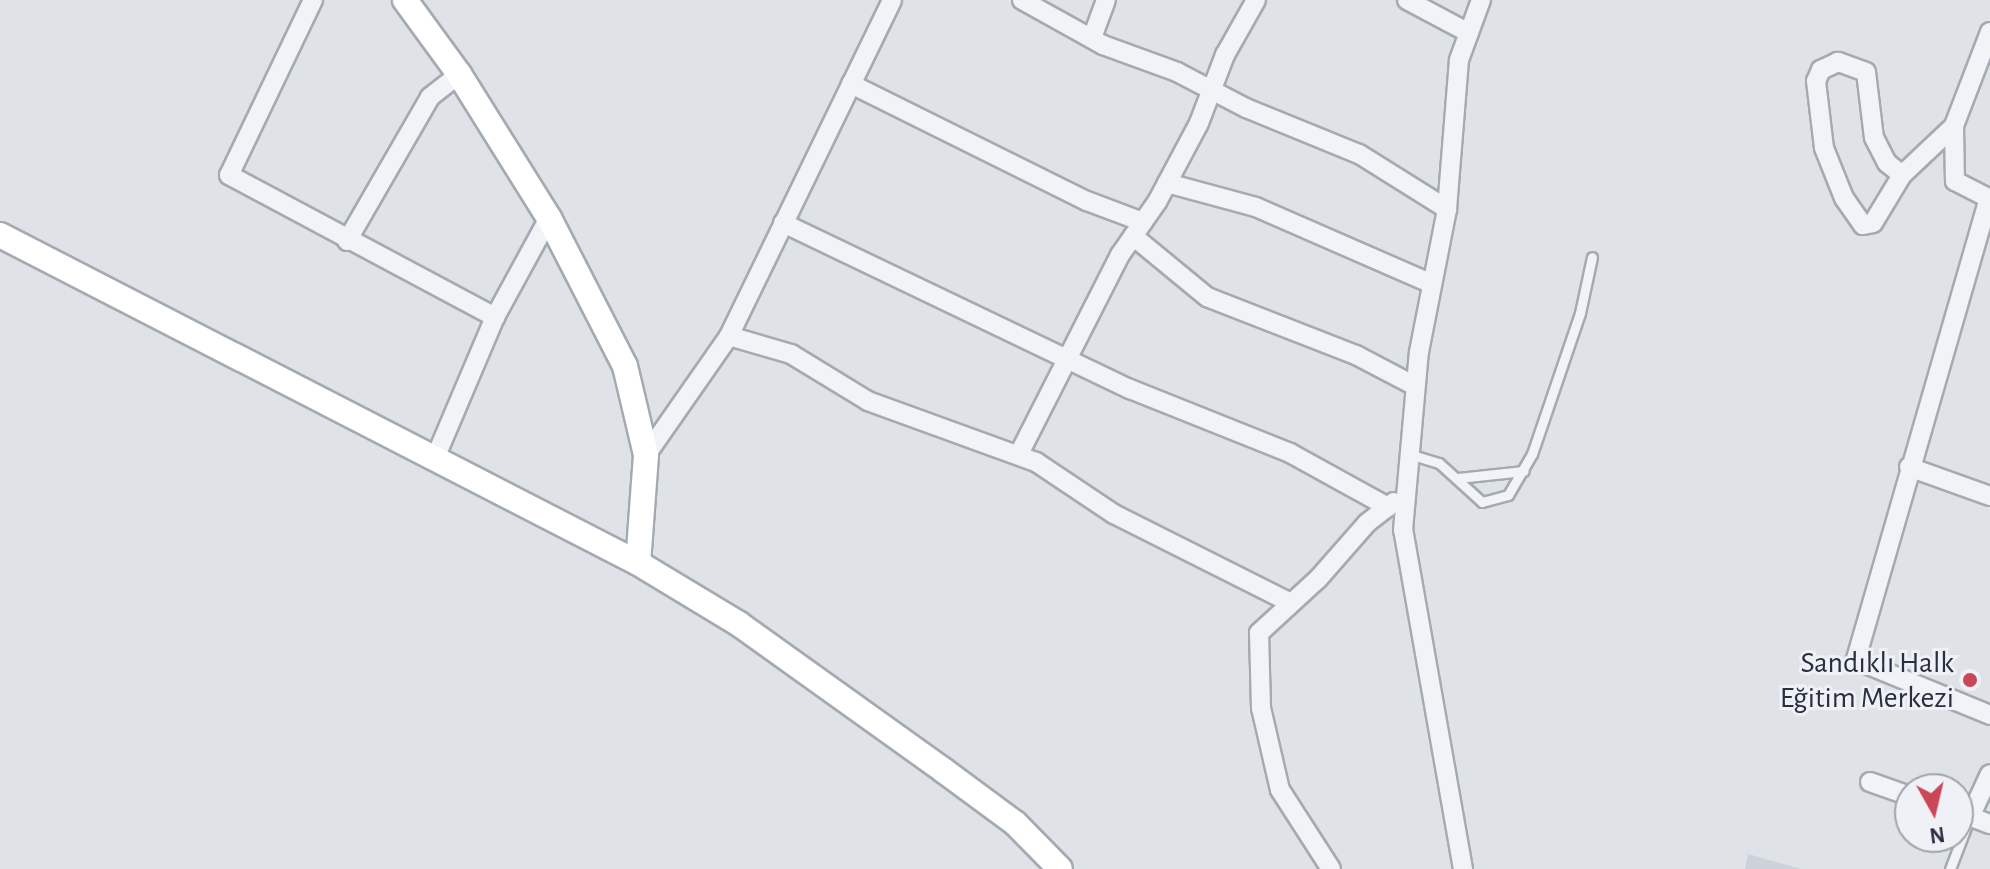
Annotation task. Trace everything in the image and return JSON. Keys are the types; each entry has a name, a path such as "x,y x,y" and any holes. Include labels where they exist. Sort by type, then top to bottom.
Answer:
{"main road":[{"path":"405,0 459,74 549,218 625,366 646,455 638,563"},
{"path":"0,235 436,456 638,563 739,624 943,770 1015,823 1060,869"}],"street":[{"path":"313,0 229,175 347,241 495,317"},
{"path":"646,455 729,336 892,0"},
{"path":"1022,0 1092,38 1359,154 1447,209"},
{"path":"1092,38 1106,0"},
{"path":"1019,454 1068,357 1138,229 1167,183 1256,0"},
{"path":"1407,0 1469,33"},
{"path":"1463,869 1403,530 1415,386 1447,209 1459,60 1481,0"},
{"path":"1990,32 1954,126 1955,181 1989,198 1909,467 1856,660 1990,715"},
{"path":"1902,175 1887,163 1874,138 1866,72 1849,63 1826,66 1816,81 1824,148 1858,223 1873,223 1902,175 1954,126"},
{"path":"347,241 430,97 459,74"},
{"path":"851,84 1138,229 1207,297 1313,336 1415,386"},
{"path":"1167,183 1256,207 1432,284"},
{"path":"436,456 495,317 549,218"},
{"path":"783,223 1130,389 1290,453 1388,507"},
{"path":"729,336 791,354 868,401 1019,454 1114,514 1291,603"},
{"path":"1909,467 1990,496"},
{"path":"1331,869 1280,790 1261,708 1259,633 1406,493"},
{"path":"1974,799 1990,774"},
{"path":"1870,782 1894,790"}],"lane":[{"path":"1409,454 1439,463 1458,478 1476,499 1495,502 1508,495 1524,471 1580,313 1592,257"},
{"path":"1458,478 1524,471"}],"shaded area":[{"path":"1748,854 1801,869 1745,869"}],"place":[{"name":"Sandıklı Halk Eğitim Merkezi","path":"1970,680"}]}
